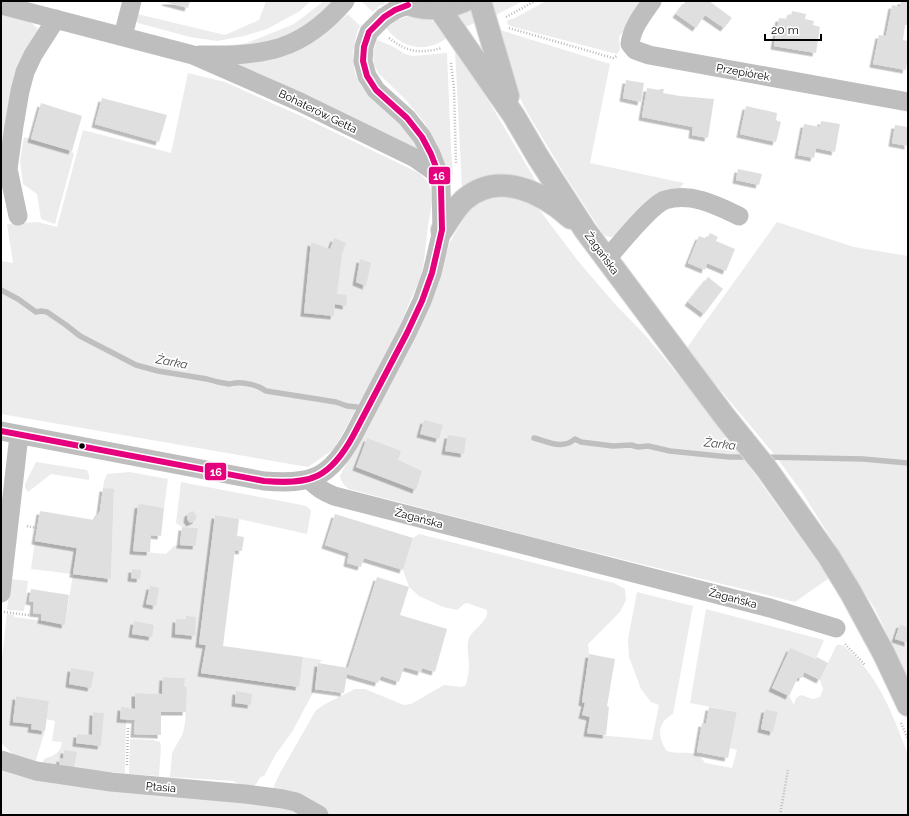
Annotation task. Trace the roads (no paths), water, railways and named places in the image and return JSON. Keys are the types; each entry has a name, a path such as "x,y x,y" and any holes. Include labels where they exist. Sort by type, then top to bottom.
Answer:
{"main road":[{"path":"404,3 424,9 449,7 464,1"},
{"name":"Żagańska","path":"480,1 491,25 514,115"},
{"name":"Żagańska","path":"438,8 456,42 514,115 538,157 606,260 766,468 806,524 851,593 884,654 908,705"},
{"path":"442,230 456,209 471,194 495,186 521,188 545,198 562,210 585,230"}],"street":[{"path":"123,36 132,1"},
{"name":"Bohaterów Getta","path":"193,55 232,55 273,50 308,35 331,17 345,1"},
{"name":"Przepiórek","path":"652,1 634,26 630,44 635,50 649,55 908,102"},
{"path":"1,592 10,433 264,481 281,482 310,480 331,467 345,449 407,333 422,301 432,273 442,230 441,187 448,172 431,154 422,137 407,118 376,90 366,76 363,61 364,46 369,32 384,17 404,3"},
{"name":"Bohaterów Getta","path":"1,5 193,55 300,102 415,158 448,172"},
{"path":"18,216 8,169 20,91 25,72 30,61 56,19"},
{"path":"606,260 644,217 653,208 664,201 678,198 696,199 713,204 739,216"},
{"name":"Żagańska","path":"310,480 324,492 334,496 770,608 836,628"},
{"name":"Ptasia","path":"1,760 36,771 59,775 126,784 283,799 296,802 319,815"}],"waterway":[{"name":"Żarka","path":"1,290 18,299 36,312 47,312 80,336 136,365 158,371 207,379 226,384 247,384 259,387 266,391 336,402 347,406 357,407"},
{"name":"Żarka","path":"534,438 560,445 575,439 581,442 613,446 648,446 670,451 729,457 750,457"},
{"name":"Żarka","path":"765,457 863,459 908,463"}]}
